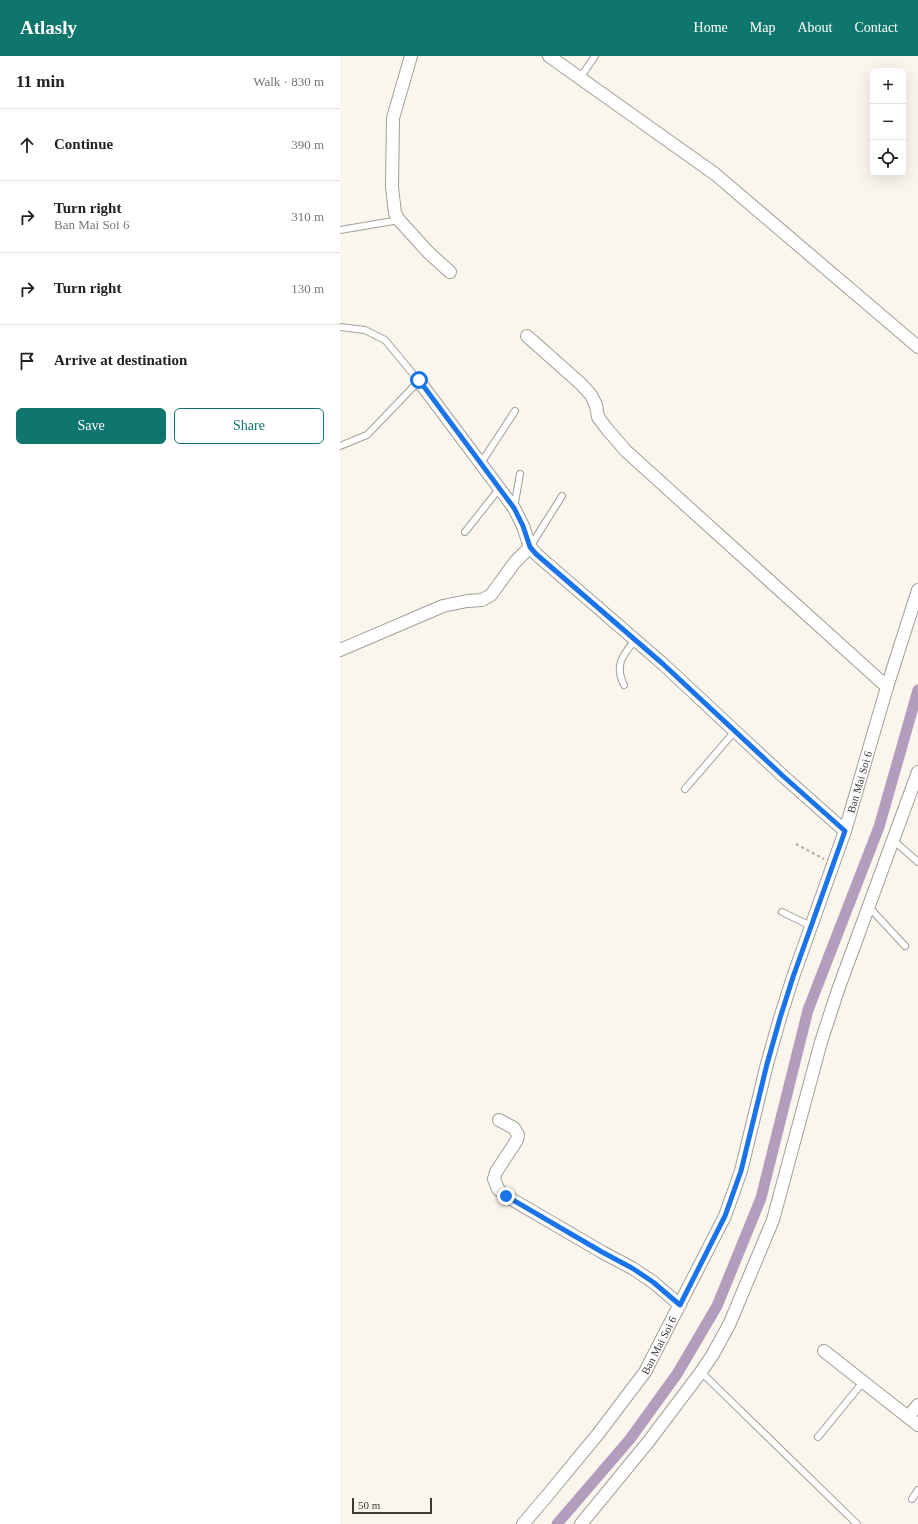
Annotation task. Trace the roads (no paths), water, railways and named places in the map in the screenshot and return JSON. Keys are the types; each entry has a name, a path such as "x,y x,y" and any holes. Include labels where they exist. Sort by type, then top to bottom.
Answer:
{"street":[{"path":"411,56 393,118 392,187 395,213 399,220 428,252 450,272"},
{"path":"550,56 715,174 918,347"},
{"path":"526,336 581,384 591,395 596,405 598,417 626,451 887,687"},
{"path":"419,380 514,508 523,526 530,547 536,554 634,640 845,831"},
{"path":"340,650 443,606 467,601 482,600 491,595 514,562 530,547"},
{"name":"Ban Mai Soi 6","path":"523,1524 628,1396 648,1366 725,1216 741,1171 767,1064 780,1018 845,831 887,687 918,590"},
{"path":"581,1524 650,1441 701,1372 729,1325 773,1220 821,1042 918,772"},
{"path":"499,1120 514,1128 518,1135 517,1140 496,1172 494,1179 498,1189 506,1196 632,1268 653,1282 680,1305"},
{"path":"824,1351 918,1425"},
{"path":"908,1417 918,1405"}],"lane":[{"path":"580,78 595,56"},
{"path":"340,230 399,220"},
{"path":"340,327 365,330 386,340 419,380 367,435 340,446"},
{"path":"481,463 515,411"},
{"path":"514,508 520,474"},
{"path":"465,532 499,489"},
{"path":"530,547 562,496"},
{"path":"624,685 619,676 620,665 623,656 634,640"},
{"path":"685,789 735,731"},
{"path":"893,840 918,862"},
{"path":"869,907 905,946"},
{"path":"782,912 811,926"},
{"path":"701,1372 857,1524"},
{"path":"818,1437 863,1382"},
{"path":"912,1500 918,1490"}],"waterway":[{"path":"557,1524 630,1439 677,1374 717,1306 761,1198 808,1010 879,827 918,690"}]}
